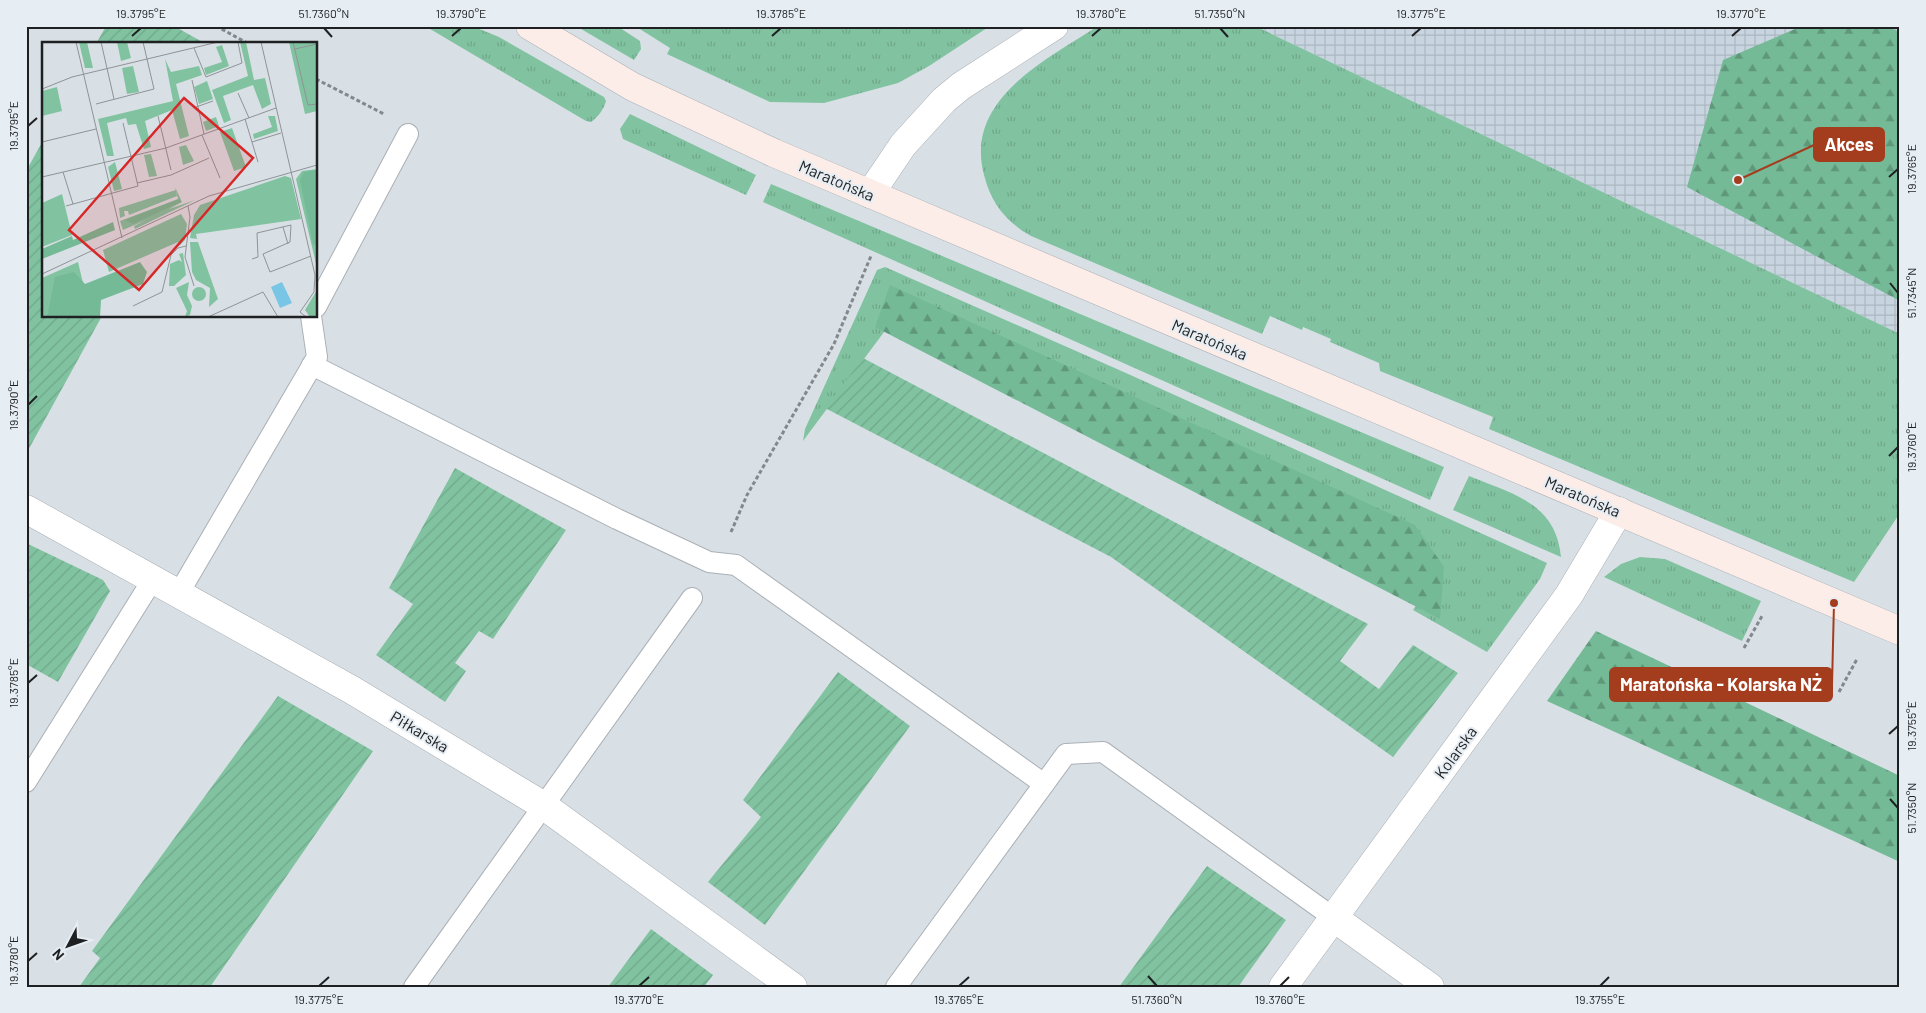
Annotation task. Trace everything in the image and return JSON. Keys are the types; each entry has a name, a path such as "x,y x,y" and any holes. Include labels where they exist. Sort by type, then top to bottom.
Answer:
{"main road":[{"name":"Maratońska","path":"530,26 633,87 774,153 1900,631"}],"street":[{"path":"870,194 903,145 944,100 961,86 1054,26"},
{"name":"Piłkarska","path":"26,508 352,690 544,806 793,987"},
{"name":"Kolarska","path":"1283,987 1569,595 1619,511"},
{"path":"1334,918 1430,987"}],"lane":[{"path":"318,303 408,134"},
{"path":"179,593 317,357 312,318"},
{"path":"312,365 617,519 709,562 736,565 1044,784"},
{"path":"26,782 153,579"},
{"path":"414,987 692,598"},
{"path":"896,987 1066,754 1103,752 1334,918"}],"path":[{"path":"216,26 245,42"},
{"path":"318,80 412,128 408,134"},
{"path":"717,563 747,495 834,344 871,256"},
{"path":"1744,648 1762,616"},
{"path":"1839,692 1856,659"}],"shaded area":[{"path":"1255,26 1900,26 1900,334"}],"green space":[{"path":"106,26 174,26 202,42 97,42"},
{"path":"425,26 472,26 499,37 604,97 606,101 604,107 594,120 591,122 586,121"},
{"path":"576,26 617,26 640,41 641,49 634,60"},
{"path":"635,26 990,26 929,66 898,83 824,103 770,102 667,54 670,48"},
{"path":"1098,26 1255,26 1900,334 1900,513 1854,582 1489,429 1493,417 1380,371 1379,363 1330,342 1331,339 1303,327 1302,330 1270,316 1262,334 1022,231 1001,211 987,185 981,148 986,124 998,103 1014,85 1055,53"},
{"path":"1802,26 1886,26 1900,32 1900,301 1687,187 1723,60"},
{"path":"630,114 756,175 746,195 623,139 620,129"},
{"path":"42,143 42,318 101,318 26,454 26,171"},
{"path":"771,184 1444,467 1430,500 763,202"},
{"path":"885,267 1126,373 1547,563 1540,579 1487,652 1413,610 1424,594 887,328 803,441 805,429 877,270"},
{"path":"890,285 1415,525 1444,567 1440,619 875,327"},
{"path":"863,358 1368,624 1340,661 1379,689 1413,645 1458,673 1393,757 1111,557 825,408"},
{"path":"455,468 566,530 493,639 479,631 455,663 466,671 445,702 376,655 413,604 389,588"},
{"path":"1469,476 1516,495 1541,512 1551,524 1561,557 1453,510"},
{"path":"26,543 103,580 110,591 58,682 26,664"},
{"path":"1640,557 1665,559 1761,601 1742,641 1604,577 1621,564"},
{"path":"1596,631 1900,776 1900,862 1547,701"},
{"path":"838,672 910,726 765,925 708,882 761,817 743,800"},
{"path":"278,696 373,751 210,987 79,987 100,958 92,951"},
{"path":"1207,866 1286,920 1238,987 1119,987"},
{"path":"651,929 713,975 704,987 608,987"}],"place":[{"name":"Akces","path":"1738,180"},
{"name":"Maratońska - Kolarska NŻ","path":"1834,603"}]}
